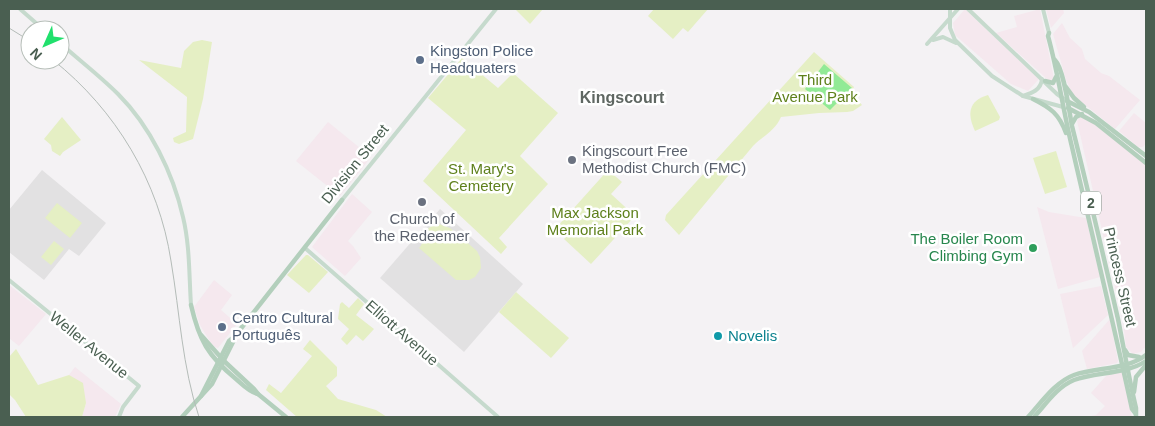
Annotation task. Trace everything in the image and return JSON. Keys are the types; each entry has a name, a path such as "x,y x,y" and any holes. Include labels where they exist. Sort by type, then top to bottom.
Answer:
{"main road":[{"path":"20,9 33,20"},
{"name":"Division Street","path":"182,417 212,384 229,341 235,336 496,9"},
{"path":"949,9 952,35 960,46 992,76 1023,96 1063,106 1082,114 1142,155"},
{"path":"941,28 949,9"},
{"path":"960,9 927,44 932,40 943,37 960,46"},
{"path":"968,9 989,31 1061,97 1089,112"},
{"name":"Princess Street","path":"1043,9 1052,40 1057,76 1072,148 1136,408 1136,415"},
{"path":"70,53 126,103 145,128 160,155 175,190 184,218 188,243 191,305 195,323 203,343 220,365 251,392 258,394"},
{"name":"Princess Street","path":"1055,60 1058,63 1062,77 1091,200 1123,347 1132,409 1136,415"},
{"path":"1043,80 1053,83 1057,76"},
{"path":"1062,77 1069,92 1089,112 1142,155 1146,163"},
{"path":"1023,96 1036,91 1043,80"},
{"path":"1033,99 1047,106 1058,115 1072,148"},
{"path":"1072,124 1076,117 1082,114"},
{"path":"1142,155 1146,148"},
{"name":"Elliott Avenue","path":"305,248 495,416"},
{"name":"Weller Avenue","path":"9,280 139,386 123,407 119,417"},
{"path":"201,335 222,359 258,394 286,417"},
{"path":"1123,347 1128,355 1145,359"},
{"path":"1034,417 1066,384 1145,359"},
{"path":"1133,396 1136,377 1145,359"},
{"path":"1028,417 1052,391 1074,375 1125,366"}],"shaded area":[{"path":"965,9 1039,79 1028,91 1011,84 955,35 953,23"},
{"path":"1040,9 1054,79 1051,81 996,33 1017,27 1014,16"},
{"path":"1046,9 1063,9 1064,13 1051,28"},
{"path":"1062,23 1070,38 1082,49 1085,59 1101,73 1109,76 1140,100 1115,129 1073,95 1066,80 1053,34"},
{"path":"824,64 852,88 830,110 805,89"},
{"path":"1134,113 1146,123 1146,143 1143,147 1138,147 1119,131"},
{"path":"1081,116 1094,123 1146,164 1146,349 1144,348 1141,352 1133,354 1126,347 1123,322 1077,121"},
{"path":"328,122 371,157 340,196 296,161"},
{"path":"42,170 106,223 79,256 69,249 44,280 9,252 9,210"},
{"path":"352,194 372,212 348,241 361,258 345,276 312,247"},
{"path":"1037,207 1049,212 1086,218 1100,277 1058,289"},
{"path":"440,209 523,284 464,352 380,278"},
{"path":"214,280 232,295 221,310 237,324 218,348 211,343 200,325 194,307"},
{"path":"9,285 46,314 19,346 9,338"},
{"path":"1101,286 1108,315 1073,348 1060,294"},
{"path":"1110,319 1118,361 1117,363 1087,369 1082,351"},
{"path":"75,367 121,404 115,417 82,417 86,403 69,375"},
{"path":"1121,372 1132,417 1086,417 1096,415 1105,406 1091,393 1106,376"}],"green space":[{"path":"543,9 530,24 516,10"},
{"path":"654,9 708,9 688,32 683,28 673,39 648,16"},
{"path":"202,40 212,42 203,99 193,139 179,144 174,142 173,138 186,132 187,97 139,60 181,68 184,51 193,42"},
{"name":"Third Avenue Park","path":"814,52 854,87 851,93 862,105 853,111 847,112 781,117 779,122 753,146 679,235 665,220 666,215"},
{"name":"St. Mary's Cemetery","path":"462,58 498,88 513,73 558,113 520,156 548,184 499,238 507,247 501,254 423,181 466,130 428,98"},
{"path":"988,95 1000,117 999,120 975,131 970,114 971,109 976,101"},
{"path":"62,117 81,140 60,156 52,151 51,145 44,139"},
{"path":"1056,151 1067,187 1045,194 1033,158"},
{"name":"Max Jackson Memorial Park","path":"608,170 622,182 611,194 635,216 591,264 564,239 566,237 556,228"},
{"path":"57,203 82,223 70,238 45,218"},
{"path":"439,224 450,228 477,251 480,257 481,268 475,277 469,280 456,280 419,248 426,231"},
{"path":"54,241 64,249 51,265 41,257"},
{"path":"306,255 328,272 309,293 287,275"},
{"path":"516,292 569,338 551,358 499,312"},
{"path":"358,298 364,304 356,315 374,329 363,341 356,335 347,345 341,339 349,329 338,319 340,304 342,302 349,308"},
{"path":"310,340 337,367 337,376 326,386 338,399 376,410 387,417 297,417 266,390 269,384 281,393 312,356 303,349"},
{"path":"16,349 38,385 69,375 83,383 86,403 82,417 26,417 9,394 9,357"}],"railway":[{"path":"9,28 20,35"},
{"path":"64,70 96,101 115,125 145,176 156,203 171,261 185,359 199,417"}],"place":[{"name":"Kingston Police Headquaters","path":"420,60"},
{"name":"Kingscourt Free Methodist Church (FMC)","path":"572,160"},
{"name":"Church of the Redeemer","path":"422,202"},
{"name":"The Boiler Room Climbing Gym","path":"1033,248"},
{"name":"Centro Cultural Português","path":"222,327"},
{"name":"Novelis","path":"718,336"}],"district":[{"name":"Kingscourt","path":"622,97"}]}
